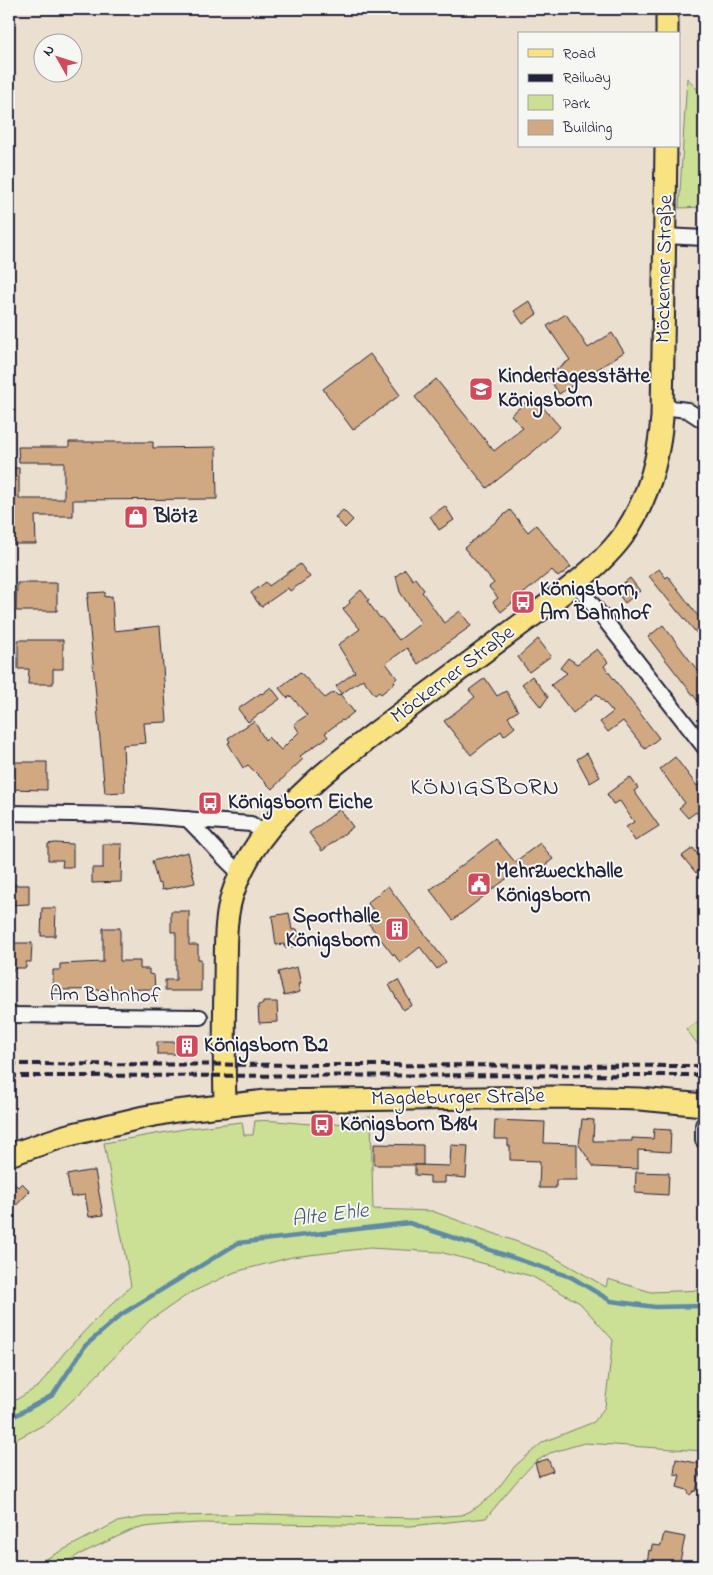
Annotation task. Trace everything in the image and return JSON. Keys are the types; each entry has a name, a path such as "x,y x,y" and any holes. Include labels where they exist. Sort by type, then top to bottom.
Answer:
{"main road":[{"path":"666,32 667,9"},
{"name":"Möckerner Straße","path":"225,1106 226,935 228,913 234,888 240,874 264,833 296,799 347,755 575,582 606,555 620,540 644,500 658,456 663,406 666,148"},
{"name":"Magdeburger Straße","path":"9,1155 65,1136 176,1111 284,1100 561,1096 704,1104"}],"street":[{"path":"665,236 704,238"},
{"path":"663,406 687,410 704,421"},
{"path":"575,582 704,748"},
{"path":"9,813 134,815 252,824 264,833"},
{"path":"187,819 240,874"},
{"name":"Am Bahnhof","path":"9,1015 200,1017"},
{"path":"704,1125 704,1140"}],"green space":[{"path":"687,78 704,97 703,222 703,207 679,208"},
{"path":"704,1018 704,1051 703,1051 686,1029"},
{"path":"371,1116 373,1209 432,1211 545,1252 606,1287 608,1279 651,1292 704,1290 704,1451 584,1443 550,1453 535,1462 486,1518 411,1526 200,1523 163,1525 136,1528 59,1566 32,1566 117,1522 144,1517 256,1514 415,1518 462,1515 493,1495 515,1466 543,1442 594,1422 605,1407 613,1340 580,1303 531,1276 440,1252 369,1248 292,1257 235,1272 190,1293 150,1320 79,1394 49,1422 9,1443 9,1404 39,1386 64,1353 131,1286 104,1143 190,1128 242,1122 244,1135 253,1135 255,1121 316,1124 317,1131 327,1130 327,1124 346,1123"}],"building":[{"path":"529,301 537,314 523,324 514,311"},
{"path":"566,314 588,348 612,333 624,352 559,394 547,375 570,360 547,326"},
{"path":"370,354 400,395 353,430 323,389"},
{"path":"436,379 494,451 523,428 511,415 533,396 560,427 535,450 487,488 415,397"},
{"path":"69,442 153,442 153,448 216,447 217,499 73,500 73,516 35,516 36,544 9,544 9,468 19,468 19,499 64,499 64,462 19,462 18,447 69,447"},
{"path":"445,506 454,520 439,530 430,516"},
{"path":"343,510 353,520 345,528 335,517"},
{"path":"510,510 528,532 536,525 571,567 558,577 552,570 501,612 493,602 498,598 489,587 494,583 464,548"},
{"path":"300,564 310,577 290,591 288,588 261,607 251,593 266,582 269,586"},
{"path":"405,569 424,590 422,592 444,623 460,611 471,626 418,664 407,648 386,663 397,678 394,681 395,683 381,694 379,692 375,695 363,679 341,694 336,686 355,672 338,645 360,629 343,609 361,590 369,600 367,601 399,640 421,623 400,592 396,576"},
{"path":"659,569 666,578 668,576 704,624 704,642 649,576"},
{"path":"630,578 640,591 625,603 615,590"},
{"path":"17,583 57,583 57,611 16,611"},
{"path":"105,592 105,597 112,596 114,631 160,626 167,722 144,723 146,743 123,745 125,792 105,793 87,598 89,598 88,593"},
{"path":"663,625 704,679 704,709 648,637"},
{"path":"538,639 551,656 529,672 518,657"},
{"path":"18,640 63,640 63,669 53,669 53,684 28,684 29,669 18,669"},
{"path":"597,649 608,662 604,666 659,738 645,749 623,721 608,732 600,722 613,712 597,694 573,713 551,685 567,673 560,668 568,658 577,664"},
{"path":"300,672 325,698 334,692 338,696 340,694 354,712 325,733 328,737 300,756 303,759 272,789 248,765 243,768 228,743 230,742 228,738 254,721 265,740 268,737 281,750 299,732 294,724 307,715 291,696 287,698 279,688"},
{"path":"532,676 548,697 541,707 522,684"},
{"path":"485,678 497,696 506,691 518,711 508,717 515,727 504,736 501,731 471,755 444,721 475,697 469,690"},
{"path":"271,687 280,699 248,722 238,709"},
{"path":"587,753 600,777 590,783 577,759"},
{"path":"675,757 697,786 704,780 704,822 696,812 688,818 679,808 685,803 660,769"},
{"path":"9,762 47,762 47,790 9,789"},
{"path":"630,777 638,788 634,791 659,826 635,841 626,827 634,822 620,801 613,804 607,794"},
{"path":"340,809 353,827 322,851 309,833"},
{"name":"Mehrzweckhalle Königsborn","path":"496,839 515,862 540,843 553,859 527,879 519,869 453,920 430,890"},
{"path":"48,844 73,844 73,867 62,867 63,860 48,860"},
{"path":"103,844 122,844 121,882 92,883 92,868 103,868"},
{"path":"693,848 704,863 704,866 696,873 682,856"},
{"path":"188,852 195,883 162,890 161,883 158,884 152,861"},
{"path":"9,885 29,885 29,904 10,905"},
{"name":"Sporthalle Königsborn","path":"388,886 446,962 437,969 420,947 400,963 365,919 374,911 367,903"},
{"path":"42,908 56,908 55,936 41,936"},
{"path":"171,911 189,911 189,945 198,945 198,959 201,959 201,991 165,991 165,980 176,980 176,932 171,932"},
{"path":"289,913 292,930 297,929 299,942 296,942 296,946 285,948 284,944 276,945 272,916"},
{"path":"103,928 120,928 120,961 140,961 140,969 149,969 149,974 154,975 155,989 53,990 53,970 60,970 60,964 103,962"},
{"path":"9,943 32,943 31,962 26,962 26,968 16,968 9,973"},
{"path":"297,967 301,984 298,984 300,992 284,996 278,972"},
{"path":"398,980 412,1005 403,1010 389,985"},
{"path":"263,1002 277,1002 278,1022 259,1023 258,1005 263,1004"},
{"path":"179,1040 196,1040 196,1052 189,1052 189,1054 157,1054 157,1042 179,1042"},
{"path":"582,1119 594,1120 593,1141 632,1141 632,1138 653,1139 654,1129 671,1130 670,1152 638,1150 638,1169 594,1167 579,1145"},
{"path":"495,1120 545,1122 544,1143 577,1144 577,1180 556,1180 556,1188 539,1188 540,1161 510,1160 508,1139 494,1139"},
{"path":"374,1144 423,1145 423,1165 374,1165"},
{"path":"451,1145 468,1146 466,1178 445,1176 445,1183 430,1183 430,1176 415,1175 415,1165 450,1166"},
{"path":"95,1171 103,1215 89,1217 85,1195 71,1197 67,1175"},
{"path":"636,1172 669,1173 668,1195 635,1193"},
{"path":"9,1178 18,1187 22,1183 30,1191 9,1213"},
{"path":"548,1459 553,1471 539,1476 535,1463"},
{"path":"676,1459 702,1464 696,1491 690,1495 687,1490 677,1487 680,1475 674,1474"},
{"path":"664,1533 685,1537 679,1566 647,1563 649,1550 651,1551 652,1545 661,1546"}],"waterway":[{"name":"Alte Ehle","path":"9,1419 53,1395 85,1346 122,1314 238,1243 409,1223 571,1277 611,1301 655,1307 704,1306"}],"railway":[{"path":"9,1064 704,1066"},
{"path":"9,1076 704,1075"}],"place":[{"name":"Kindertagesstätte Königsborn","path":"481,389"},
{"name":"Blötz","path":"136,517"},
{"name":"Königsborn, Am Bahnhof","path":"523,602"},
{"name":"Königsborn Eiche","path":"210,803"},
{"name":"Mehrzweckhalle Königsborn","path":"479,884"},
{"name":"Sporthalle Königsborn","path":"397,929"},
{"name":"Königsborn B2","path":"187,1046"},
{"name":"Königsborn B184","path":"322,1125"}],"district":[{"name":"KÖNIGSBORN","path":"485,788"}]}
